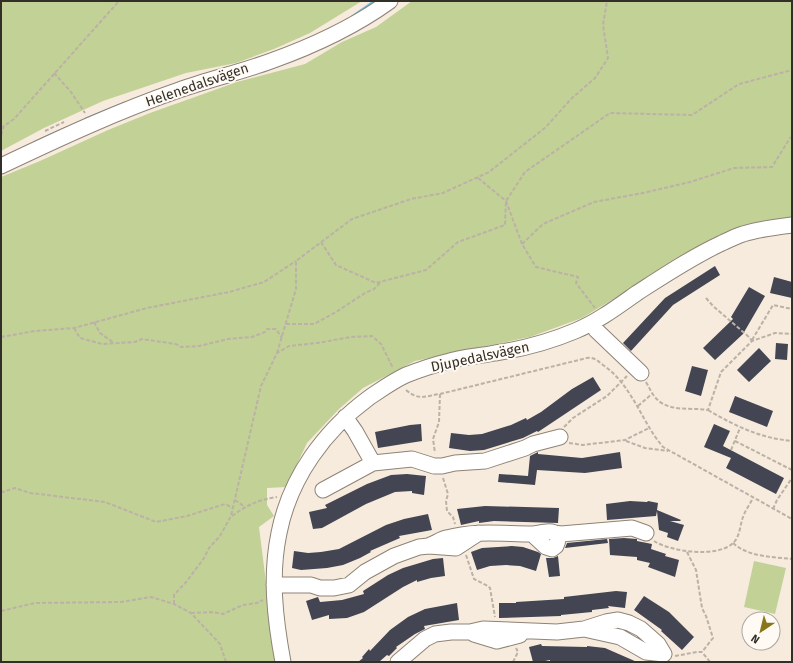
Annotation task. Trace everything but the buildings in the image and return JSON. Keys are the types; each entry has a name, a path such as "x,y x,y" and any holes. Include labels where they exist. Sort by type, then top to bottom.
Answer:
{"street":[{"name":"Helenedalsvägen","path":"1,166 115,114 180,90 270,61 307,47 345,29 373,13 390,1"},
{"name":"Djupedalsvägen","path":"283,662 278,638 274,591 279,532 290,498 303,470 334,427 345,417 386,386 405,376 447,361 527,348 576,331 596,320 703,252 743,234 767,228 792,225"},
{"path":"596,320 596,330 641,373"},
{"path":"345,417 355,430 373,463"},
{"path":"323,490 373,463 412,459 422,456 437,461 447,459 455,463 485,461 533,444 560,437"},
{"path":"274,591 311,585 365,572 378,563 419,546 429,546 447,538 460,540 479,533 532,534 546,547 552,548 556,546 558,540 557,535 554,533 561,534 632,528 646,533"},
{"path":"398,662 425,639 435,634 470,632 482,629 499,634 557,632 584,629 618,620 629,622 641,629 658,644 664,654"},
{"path":"620,638 624,632 624,622"},
{"path":"584,629 620,638 646,652 664,654"}],"path":[{"path":"1,128 14,118 119,1"},
{"path":"1,337 35,331 74,328 147,308 229,292 264,282 296,261 352,219 411,199 443,193 489,172 546,127 571,99 595,78 608,58 603,25 607,1"},
{"path":"321,242 336,265 376,284 426,270 458,242 505,225 506,201 525,172 610,113 692,115 739,84 792,70"},
{"path":"54,73 71,92 85,113"},
{"path":"1,135 4,126"},
{"path":"522,244 543,224 594,202 690,182 734,168 772,167 792,137"},
{"path":"478,177 506,201 522,244 536,268 578,278 576,283 596,320"},
{"path":"174,604 174,595 187,581 204,558 209,548 220,536 231,516 261,386 277,353 296,288 296,261"},
{"path":"286,324 314,324 374,289 381,282"},
{"path":"706,298 752,341"},
{"path":"708,410 721,372 752,341 773,304 792,310"},
{"path":"94,322 100,333 114,343"},
{"path":"74,328 80,338 102,344 135,342 142,339 176,344 181,347 199,346 228,339 252,337 265,332 267,329 276,329 282,338"},
{"path":"752,341 775,333 792,334"},
{"path":"277,353 288,346 351,337 372,336 380,344 396,372"},
{"path":"406,390 417,397 424,398 590,357 594,358 608,368 622,382 638,406 649,428 664,447 792,520"},
{"path":"641,373 655,397 663,404 672,408 698,408 708,410 740,428 772,439 792,441"},
{"path":"622,382 607,396 573,418 564,426 560,437 568,443 583,445 625,440 649,428"},
{"path":"638,406 653,393"},
{"path":"440,394 439,422 433,439 434,451 448,494 446,501 447,510 453,517 474,579 490,588 499,634 507,647 512,646 517,648 518,652 513,662"},
{"path":"731,450 740,428"},
{"path":"625,440 646,448 669,451"},
{"path":"735,441 792,470"},
{"path":"774,509 777,500 792,478"},
{"path":"1,491 3,492 15,488 30,493 105,502 156,522 187,516 225,504 233,508"},
{"path":"231,516 260,500 281,496 290,498"},
{"path":"646,533 660,545 687,552 709,551 727,547 733,543 738,536 743,516 753,498"},
{"path":"235,500 245,507"},
{"path":"733,543 746,552 792,559"},
{"path":"687,552 696,570 702,608 713,638 702,652"},
{"path":"191,613 212,612 223,614 250,603 257,603 274,591"},
{"path":"1,611 35,603 80,601 121,602 151,597 174,604 191,613 220,644 226,662"},
{"path":"664,654 676,656 702,652"},
{"path":"702,652 710,662"}],"green space":[{"path":"1,1 362,1 310,33 274,49 236,63 186,73 103,101 44,128 1,151"},
{"path":"412,1 792,1 792,217 747,224 701,246 582,318 530,337 415,361 363,388 339,409 307,443 286,487 267,488 267,505 274,516 259,527 276,662 1,662 1,177 150,113 237,82 305,64 342,42 376,27"},
{"path":"754,561 786,568 776,611 762,611 744,607"}],"waterway":[{"path":"352,17 375,1"},
{"path":"86,119 125,103"},
{"path":"35,142 66,128"}]}
